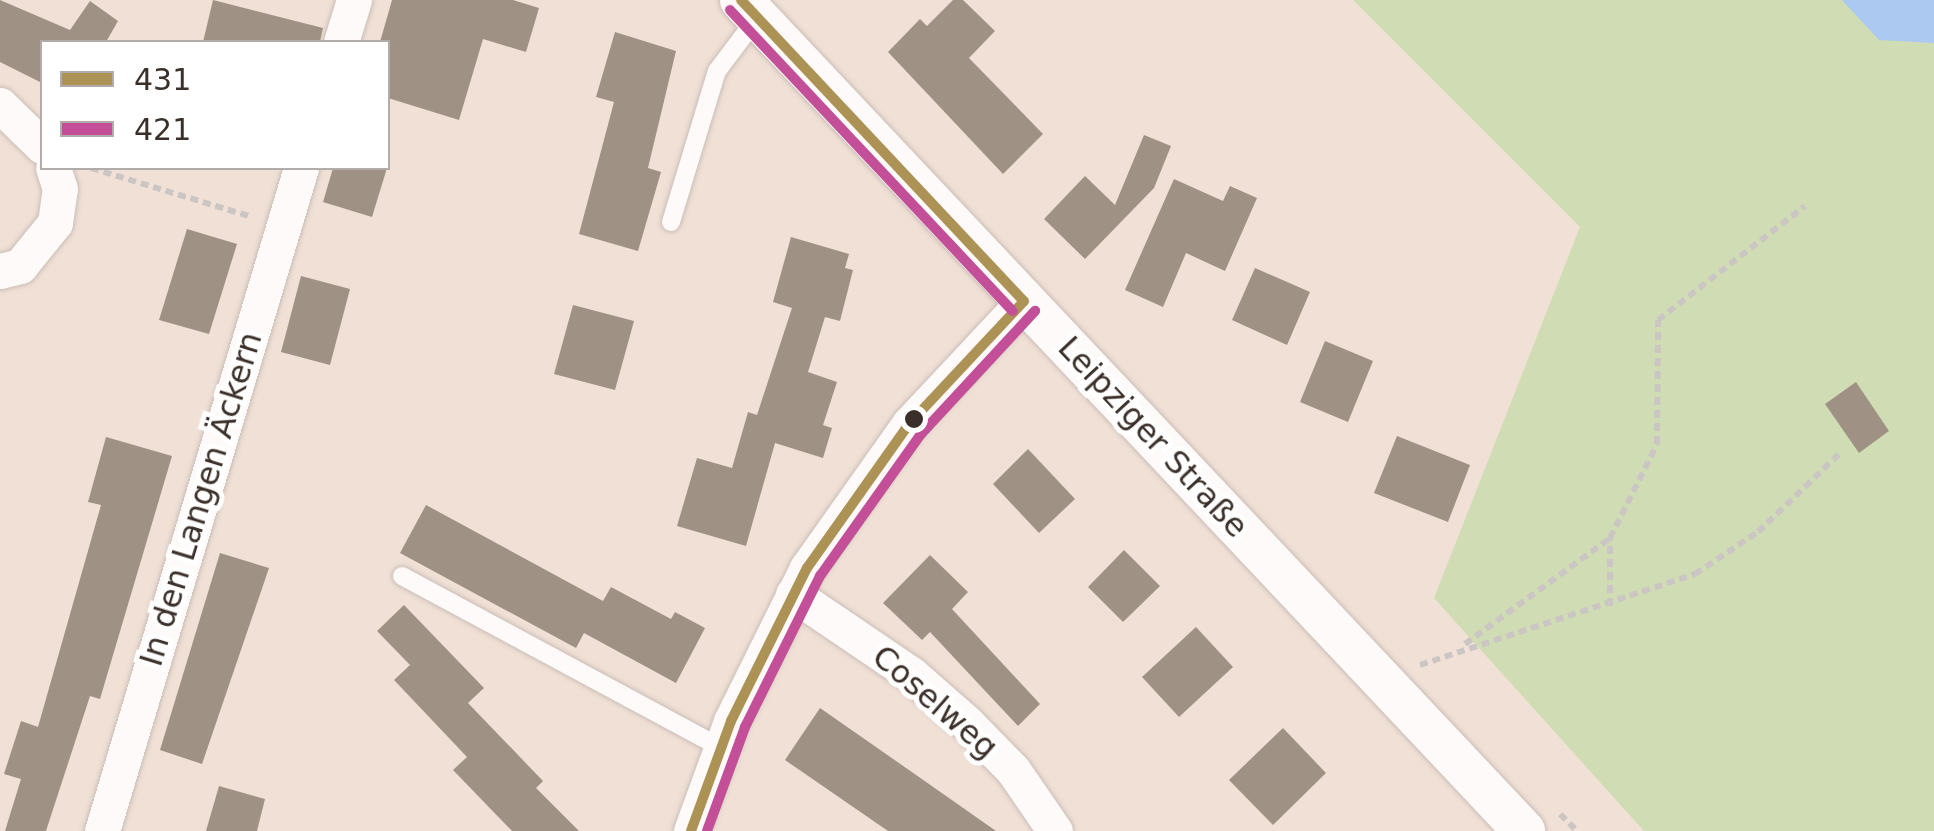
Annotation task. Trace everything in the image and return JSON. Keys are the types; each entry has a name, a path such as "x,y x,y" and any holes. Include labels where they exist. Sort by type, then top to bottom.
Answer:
{"street":[{"path":"341,40 354,0"},
{"name":"Leipziger Straße","path":"749,9 1524,831"},
{"path":"0,105 40,144"},
{"path":"0,271 20,266 55,223 60,189 54,170"},
{"name":"In den Langen Äckern","path":"102,831 300,170"},
{"path":"691,831 722,748 793,594 909,424 1024,301"},
{"name":"Coselweg","path":"793,594 911,674 967,723 1013,770 1056,831"}],"lane":[{"path":"671,222 717,71 749,9"},
{"path":"402,576 722,748"}],"path":[{"path":"98,170 283,226"},
{"path":"1610,606 1610,538 1657,444 1658,320 1804,206"},
{"path":"1391,689 1421,664 1462,646 1610,606 1695,574 1758,532 1838,454"},
{"path":"1462,646 1610,538"}],"green space":[{"path":"1353,0 1934,0 1934,831 1644,831 1434,598 1580,227"}],"water":[{"path":"1842,0 1934,0 1934,43 1879,40"}],"building":[{"path":"0,0 70,30 90,1 118,21 107,40 40,40 40,82 0,62"},
{"path":"213,0 323,28 320,40 203,40"},
{"path":"392,0 513,0 539,8 526,52 483,39 459,120 390,99 390,40 381,40"},
{"path":"953,0 963,0 995,31 969,58 1043,134 1003,174 888,52 920,19 927,26"},
{"path":"615,32 676,51 648,168 661,172 638,251 579,234 614,102 596,97"},
{"path":"1144,135 1171,146 1154,188 1085,259 1044,219 1085,176 1115,205"},
{"path":"332,170 386,170 372,217 323,202"},
{"path":"1174,179 1223,201 1230,186 1257,198 1225,271 1186,253 1163,307 1125,290"},
{"path":"187,229 237,244 209,334 159,320"},
{"path":"791,237 849,254 845,268 853,270 840,321 825,317 808,372 837,382 823,425 832,428 823,458 775,443 746,546 677,526 697,458 732,468 748,412 757,415 792,308 773,302"},
{"path":"1255,268 1310,292 1287,345 1232,320"},
{"path":"301,276 350,289 330,365 281,352"},
{"path":"573,305 634,321 615,390 554,374"},
{"path":"1325,341 1373,361 1348,422 1300,402"},
{"path":"1856,382 1889,431 1859,453 1825,404"},
{"path":"1397,436 1470,465 1448,522 1374,493"},
{"path":"106,437 172,456 100,699 90,696 46,831 5,831 21,779 4,774 21,721 38,727 101,505 88,502"},
{"path":"1028,449 1075,499 1039,533 993,484"},
{"path":"426,505 603,601 611,587 671,619 675,612 705,628 676,683 584,633 576,648 400,553"},
{"path":"1124,550 1160,586 1123,622 1088,587"},
{"path":"220,553 269,568 202,764 160,750"},
{"path":"930,555 968,592 952,609 1040,704 1018,726 930,632 922,640 883,603"},
{"path":"404,605 484,688 468,703 543,781 536,788 579,831 512,831 453,770 467,757 394,680 410,665 377,631"},
{"path":"1196,627 1233,667 1179,717 1142,677"},
{"path":"820,708 996,831 888,831 785,760"},
{"path":"1283,728 1326,773 1273,825 1229,780"},
{"path":"219,786 265,799 257,831 206,831"}],"transit line":[{"name":"431","path":"741,0 1024,301"},
{"name":"421","path":"730,10 1013,311"},
{"name":"431","path":"691,831 731,721 807,568 909,424 1024,301"},
{"name":"421","path":"707,831 745,727 820,576 921,434 1035,311"}]}
